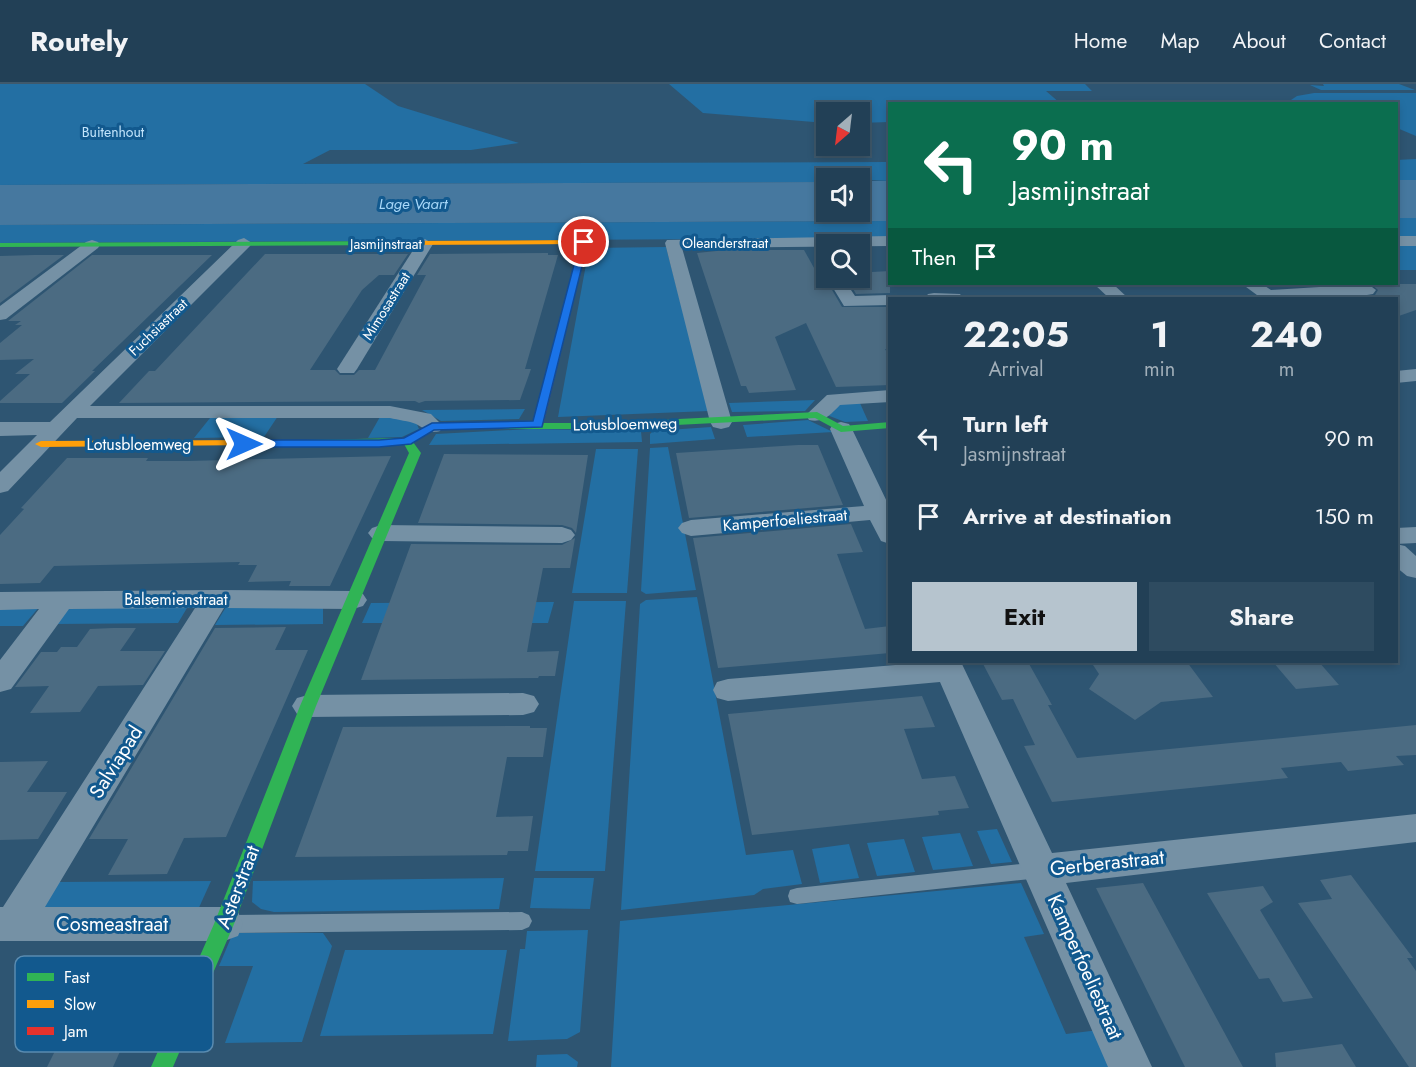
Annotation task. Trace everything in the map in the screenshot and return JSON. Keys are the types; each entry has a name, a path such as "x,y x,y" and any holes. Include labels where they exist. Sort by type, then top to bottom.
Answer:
{"street":[{"name":"Oleanderstraat","path":"721,422 673,243 818,249 888,241"},
{"path":"1398,241 1416,241"},
{"name":"Jasmijnstraat","path":"0,245 584,242 538,424"},
{"name":"Fuchsiastraat","path":"71,412 244,243"},
{"name":"Mimosastraat","path":"347,369 425,244"},
{"path":"0,315 92,245"},
{"path":"944,285 953,297"},
{"path":"1104,285 1118,297"},
{"path":"1252,285 1267,295 1367,290 1359,285"},
{"path":"841,288 850,302 888,300"},
{"path":"1398,377 1416,375"},
{"path":"888,396 834,399 817,415 840,429 888,532"},
{"path":"0,486 71,412"},
{"name":"Lotusbloemweg","path":"71,412 390,412 423,418 432,426"},
{"name":"Lotusbloemweg","path":"0,429 48,436 407,441 432,426 538,424 598,426 721,422 817,415"},
{"path":"840,429 888,425"},
{"name":"Asterstraat","path":"210,956 308,706 415,453 407,441"},
{"name":"Kamperfoeliestraat","path":"691,528 879,512"},
{"path":"381,533 562,535"},
{"path":"1398,536 1416,535"},
{"path":"1398,554 1416,570"},
{"name":"Salviapad","path":"7,924 215,599"},
{"path":"0,681 62,600"},
{"name":"Balsemienstraat","path":"0,602 353,600"},
{"name":"Kamperfoeliestraat","path":"728,690 948,666 1130,1067"},
{"path":"308,706 523,704"},
{"name":"Gerberastraat","path":"1041,870 1416,828"},
{"name":"Cosmeastraat","path":"7,924 224,924"},
{"name":"Asterstraat","path":"162,1067 169,1052"}],"lane":[{"name":"Gerberastraat","path":"797,896 1041,870"},
{"path":"224,924 522,921"}],"green space":[{"name":"Buitenhout","path":"0,84 365,84 398,106 519,143 471,150 330,150 303,164 888,162 888,181 870,180 870,168 816,168 816,182 0,185"},
{"path":"669,84 1085,84 1092,91 1046,91 1059,102 888,102 888,122 870,123 870,102 816,102 816,122 703,113"},
{"path":"1323,84 1399,84 1415,90 1321,90 1310,85 1324,86"},
{"path":"1314,93 1416,93 1416,136 1398,128 1398,102 1292,102 1291,100 1297,96"},
{"path":"1416,159 1416,180 1398,180 1398,160"},
{"path":"1398,218 1416,218 1416,237 1398,237"},
{"path":"888,221 888,238 870,238 870,234 816,234 816,238 0,243 0,225"},
{"path":"1398,242 1416,242 1416,270 1398,270"},
{"path":"666,247 709,411 558,417 589,248"},
{"path":"815,400 805,411 732,412 729,403"},
{"path":"859,401 868,421 845,422 827,415 839,403"},
{"path":"525,409 519,419 441,421 422,410"},
{"path":"381,415 416,422 419,429 402,437 368,438"},
{"path":"278,416 264,437 194,438 210,418"},
{"path":"808,420 833,432 747,437 743,425"},
{"path":"711,427 715,439 650,444 650,434 653,431"},
{"path":"531,429 641,431 642,442 429,445 436,434"},
{"path":"668,447 696,590 646,594 641,591 650,448"},
{"path":"596,449 638,449 627,593 572,593"},
{"path":"697,597 746,855 793,850 802,884 763,889 754,895 621,910 640,604 646,600"},
{"path":"574,601 626,601 605,871 535,871"},
{"path":"554,602 548,623 362,623 371,603"},
{"path":"40,606 23,626 0,626 0,607"},
{"path":"69,607 187,608 178,623 55,624"},
{"path":"226,607 323,608 323,624 215,625"},
{"path":"997,829 1012,862 991,864 977,831"},
{"path":"960,833 973,866 933,870 922,837"},
{"path":"904,839 915,872 877,876 867,843"},
{"path":"849,844 859,878 820,883 812,849"},
{"path":"504,878 499,909 274,912 261,909 252,902 253,881"},
{"path":"534,878 594,878 590,909 530,908"},
{"path":"211,881 197,912 42,911 58,882"},
{"path":"1021,883 1044,934 1024,937 1066,1034 1099,1030 1115,1067 611,1067 620,921"},
{"path":"588,930 580,1032 567,1039 508,1041 520,949 525,949 527,931"},
{"path":"233,933 323,933 332,946 302,1042 225,1043 253,966 219,966"},
{"path":"345,950 507,950 493,1034 320,1036"},
{"path":"567,1054 578,1062 577,1067 536,1067 537,1055"}],"water":[{"path":"1398,180 1416,180 1416,218 1398,218"},
{"path":"870,181 888,181 888,221 870,221"},
{"name":"Lage Vaart","path":"816,182 816,221 0,225 0,185"}],"building":[{"path":"726,250 804,250 816,271 816,288 831,288 842,307 888,307 888,349 885,349 888,354 888,385 836,387 806,323 775,337 796,390 749,393 746,386 741,386 697,253"},
{"path":"548,253 548,255 558,255 525,369 531,369 520,400 425,401 419,403 415,401 119,403 149,371 155,371 265,254 408,254 394,275 379,275 362,290 310,370 335,370 340,375 354,375 359,370 375,370 426,275 417,275 430,254"},
{"path":"64,255 0,303 0,256"},
{"path":"92,255 212,255 62,403 0,403 30,374 15,374 34,359 0,360 0,343 22,325 15,325 21,321 8,321"},
{"path":"870,268 872,272 888,271 890,293 856,294 852,288 870,288"},
{"path":"1416,284 1416,310 1398,316 1398,297 1359,297 1375,295 1378,290 1372,285"},
{"path":"818,445 843,505 689,518 676,453"},
{"path":"444,454 588,455 576,533 572,528 562,525 418,523"},
{"path":"391,456 330,586 289,586 291,581 248,582 257,565 238,565 240,562 54,566 40,583 0,584 0,535 24,509 21,508 67,458 148,458 146,461 188,461"},
{"path":"851,524 863,552 837,554 865,629 888,626 888,653 718,668 693,538"},
{"path":"575,538 570,568 543,568 527,652 559,651 555,676 361,680 411,544 562,545"},
{"path":"286,627 275,650 308,650 226,837 184,838 167,874 108,875 128,839 89,839 215,628"},
{"path":"136,628 120,651 165,651 143,685 98,686 80,712 30,713 49,686 15,687 41,652 57,652 61,647 77,647 90,629"},
{"path":"983,663 1029,663 1052,705 1048,705 1077,758 1416,725 1416,755 1396,756 1404,765 1348,771 1341,762 1281,768 1288,778 1052,802 1024,746 1035,745 1013,699 1002,700"},
{"path":"1092,663 1188,663 1213,697 1161,702 1135,720 1089,689 1099,674"},
{"path":"1274,663 1320,663 1339,685 1296,689"},
{"path":"922,696 935,727 904,729 922,779 955,776 969,808 938,811 939,815 752,835 728,714"},
{"path":"530,726 530,728 547,728 543,757 507,757 496,817 533,816 528,851 508,851 507,855 295,857 343,727"},
{"path":"48,761 27,792 67,792 38,839 0,840 0,762"},
{"path":"1351,875 1413,958 1407,958 1416,971 1416,1067 1409,1067 1298,903 1332,899 1320,880"},
{"path":"1143,883 1243,1067 1185,1067 1096,888"},
{"path":"1263,886 1273,902 1260,910 1313,998 1283,1002 1269,978 1259,979 1207,893"},
{"path":"1342,1044 1356,1067 1276,1067 1275,1053"},
{"path":"54,1052 120,1052 113,1067 47,1067"}],"traffic: fast":[{"path":"0,245 399,243"},
{"path":"260,443 407,441 432,426 598,426 817,415 841,429 888,425"},
{"path":"210,956 308,706 415,453 407,441"},
{"path":"162,1067 169,1052"}],"traffic: slow":[{"path":"399,243 584,242 572,289"},
{"path":"41,444 260,443"}],"traffic: jam":[{"path":"538,425 572,289"}],"route":[{"path":"244,444 379,443 407,441 432,426 538,424 545,404 584,242"}]}
